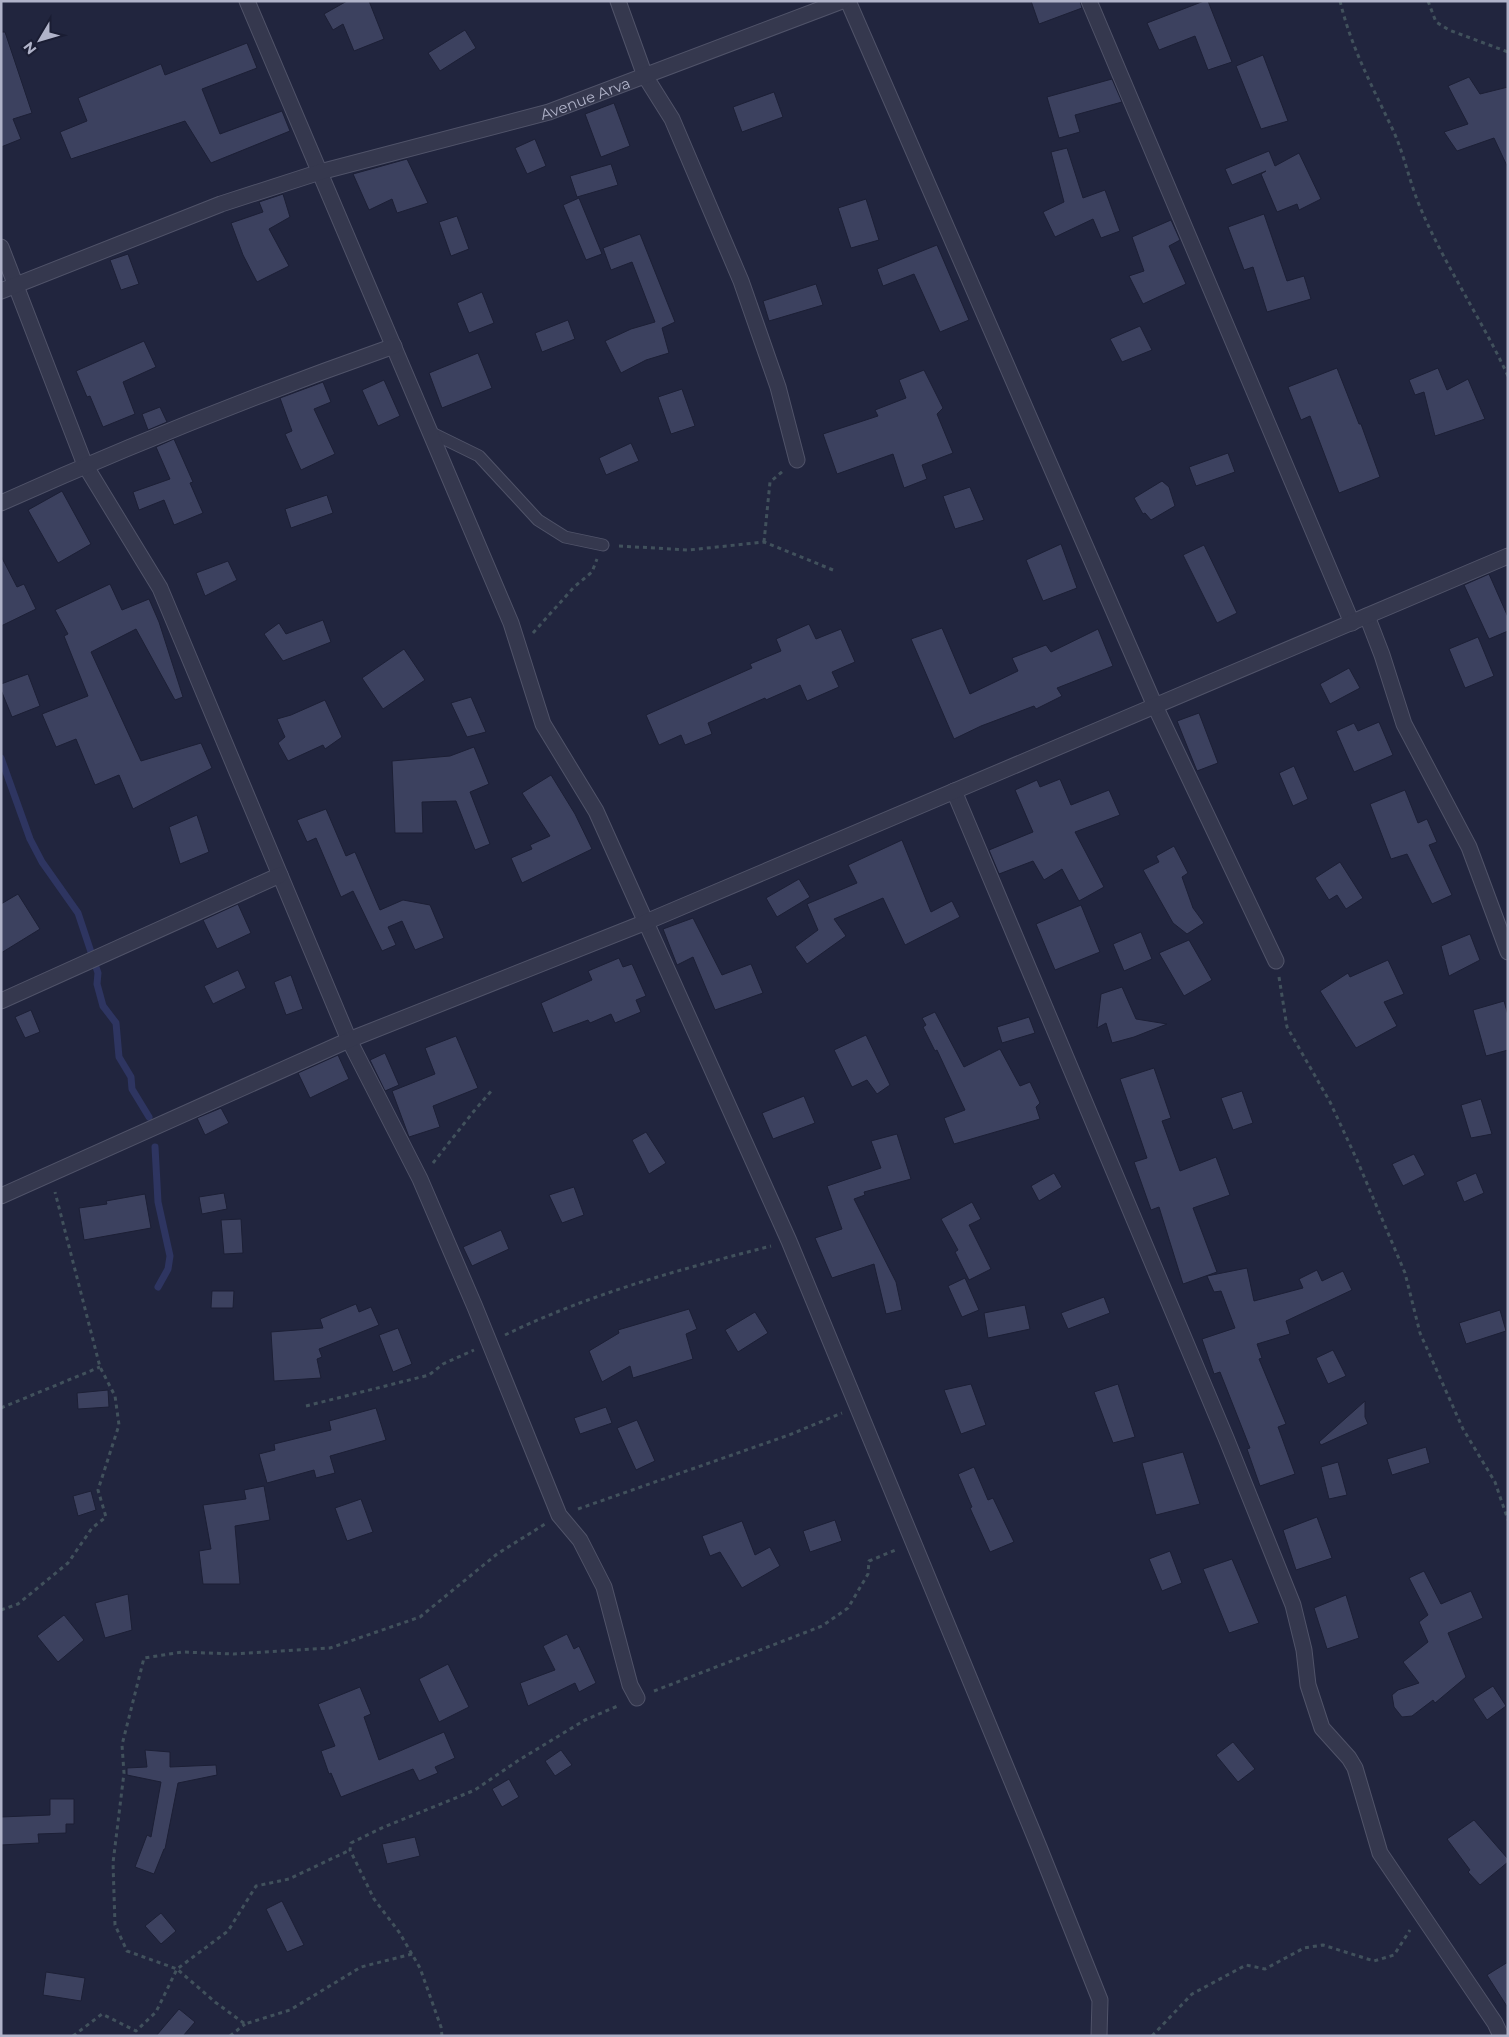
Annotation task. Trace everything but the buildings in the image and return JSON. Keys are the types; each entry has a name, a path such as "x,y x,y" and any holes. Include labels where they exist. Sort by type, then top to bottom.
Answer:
{"street":[{"path":"248,1 511,623 543,724 596,811 788,1241 1039,1847 1100,2000 1099,2036"},
{"path":"618,1 645,76 672,119 741,281 778,387 797,460"},
{"name":"Avenue Arva","path":"1,291 221,204 320,172 549,112 842,1"},
{"path":"848,1 1155,706 1276,961"},
{"path":"1089,1 1352,623"},
{"path":"1,247 85,465 160,588 349,1040 420,1179 475,1307 558,1515 580,1540 604,1587 630,1685 637,1698"},
{"path":"1,502 85,465 286,384 394,346"},
{"path":"1,1196 349,1040 646,922 1508,556"},
{"path":"1367,616 1382,655 1404,724 1469,847 1508,952"},
{"path":"954,792 1222,1429 1293,1605 1304,1650 1308,1685 1322,1728 1349,1758 1355,1768 1377,1848 1495,2023 1501,2036"},
{"path":"1,1001 280,875"}],"lane":[{"path":"430,432 479,456 538,520 565,537 603,545"}],"path":[{"path":"1340,1 1360,64 1393,130 1420,207 1508,376"},
{"path":"1428,1 1436,22 1449,30 1508,52"},
{"path":"764,542 770,482 797,460"},
{"path":"519,648 574,587 592,572 603,545 689,550 764,542 833,570"},
{"path":"1276,961 1287,1027 1330,1102 1357,1160 1404,1273 1420,1333 1463,1429 1495,1482 1508,1520"},
{"path":"420,1179 451,1143 474,1110 493,1089"},
{"path":"1,1610 18,1604 68,1563 92,1528 106,1518 98,1490 119,1425 115,1396 100,1367 50,1174"},
{"path":"306,1406 429,1375 443,1364 534,1321 604,1295 707,1262 788,1241"},
{"path":"1,1408 100,1367"},
{"path":"245,2024 215,2002 177,1969 127,1951 115,1925 113,1863 124,1773 122,1745 144,1658 182,1652 234,1654 330,1648 420,1618 497,1554 558,1515 789,1434 856,1407"},
{"path":"442,2036 441,2027 420,1968 399,1932 374,1899 350,1850 351,1844 384,1827 475,1790 519,1760 586,1720 637,1698 822,1626 848,1608 868,1574 869,1561 912,1542"},
{"path":"136,2031 156,2012 177,1969 228,1932 256,1886 289,1879 350,1850"},
{"path":"1152,2036 1192,1994 1246,1965 1265,1970 1304,1948 1323,1945 1374,1961 1394,1955 1408,1936 1418,1911"},
{"path":"230,2036 245,2024 290,2010 361,1967 412,1954"},
{"path":"72,2036 102,2014 142,2036"}],"waterway":[{"path":"1,758 30,839 42,862 78,913 98,973 97,984 103,1006 116,1023 119,1057 131,1077 132,1089 149,1117"},
{"path":"155,1147 158,1202 170,1256 168,1269 158,1287"}]}
